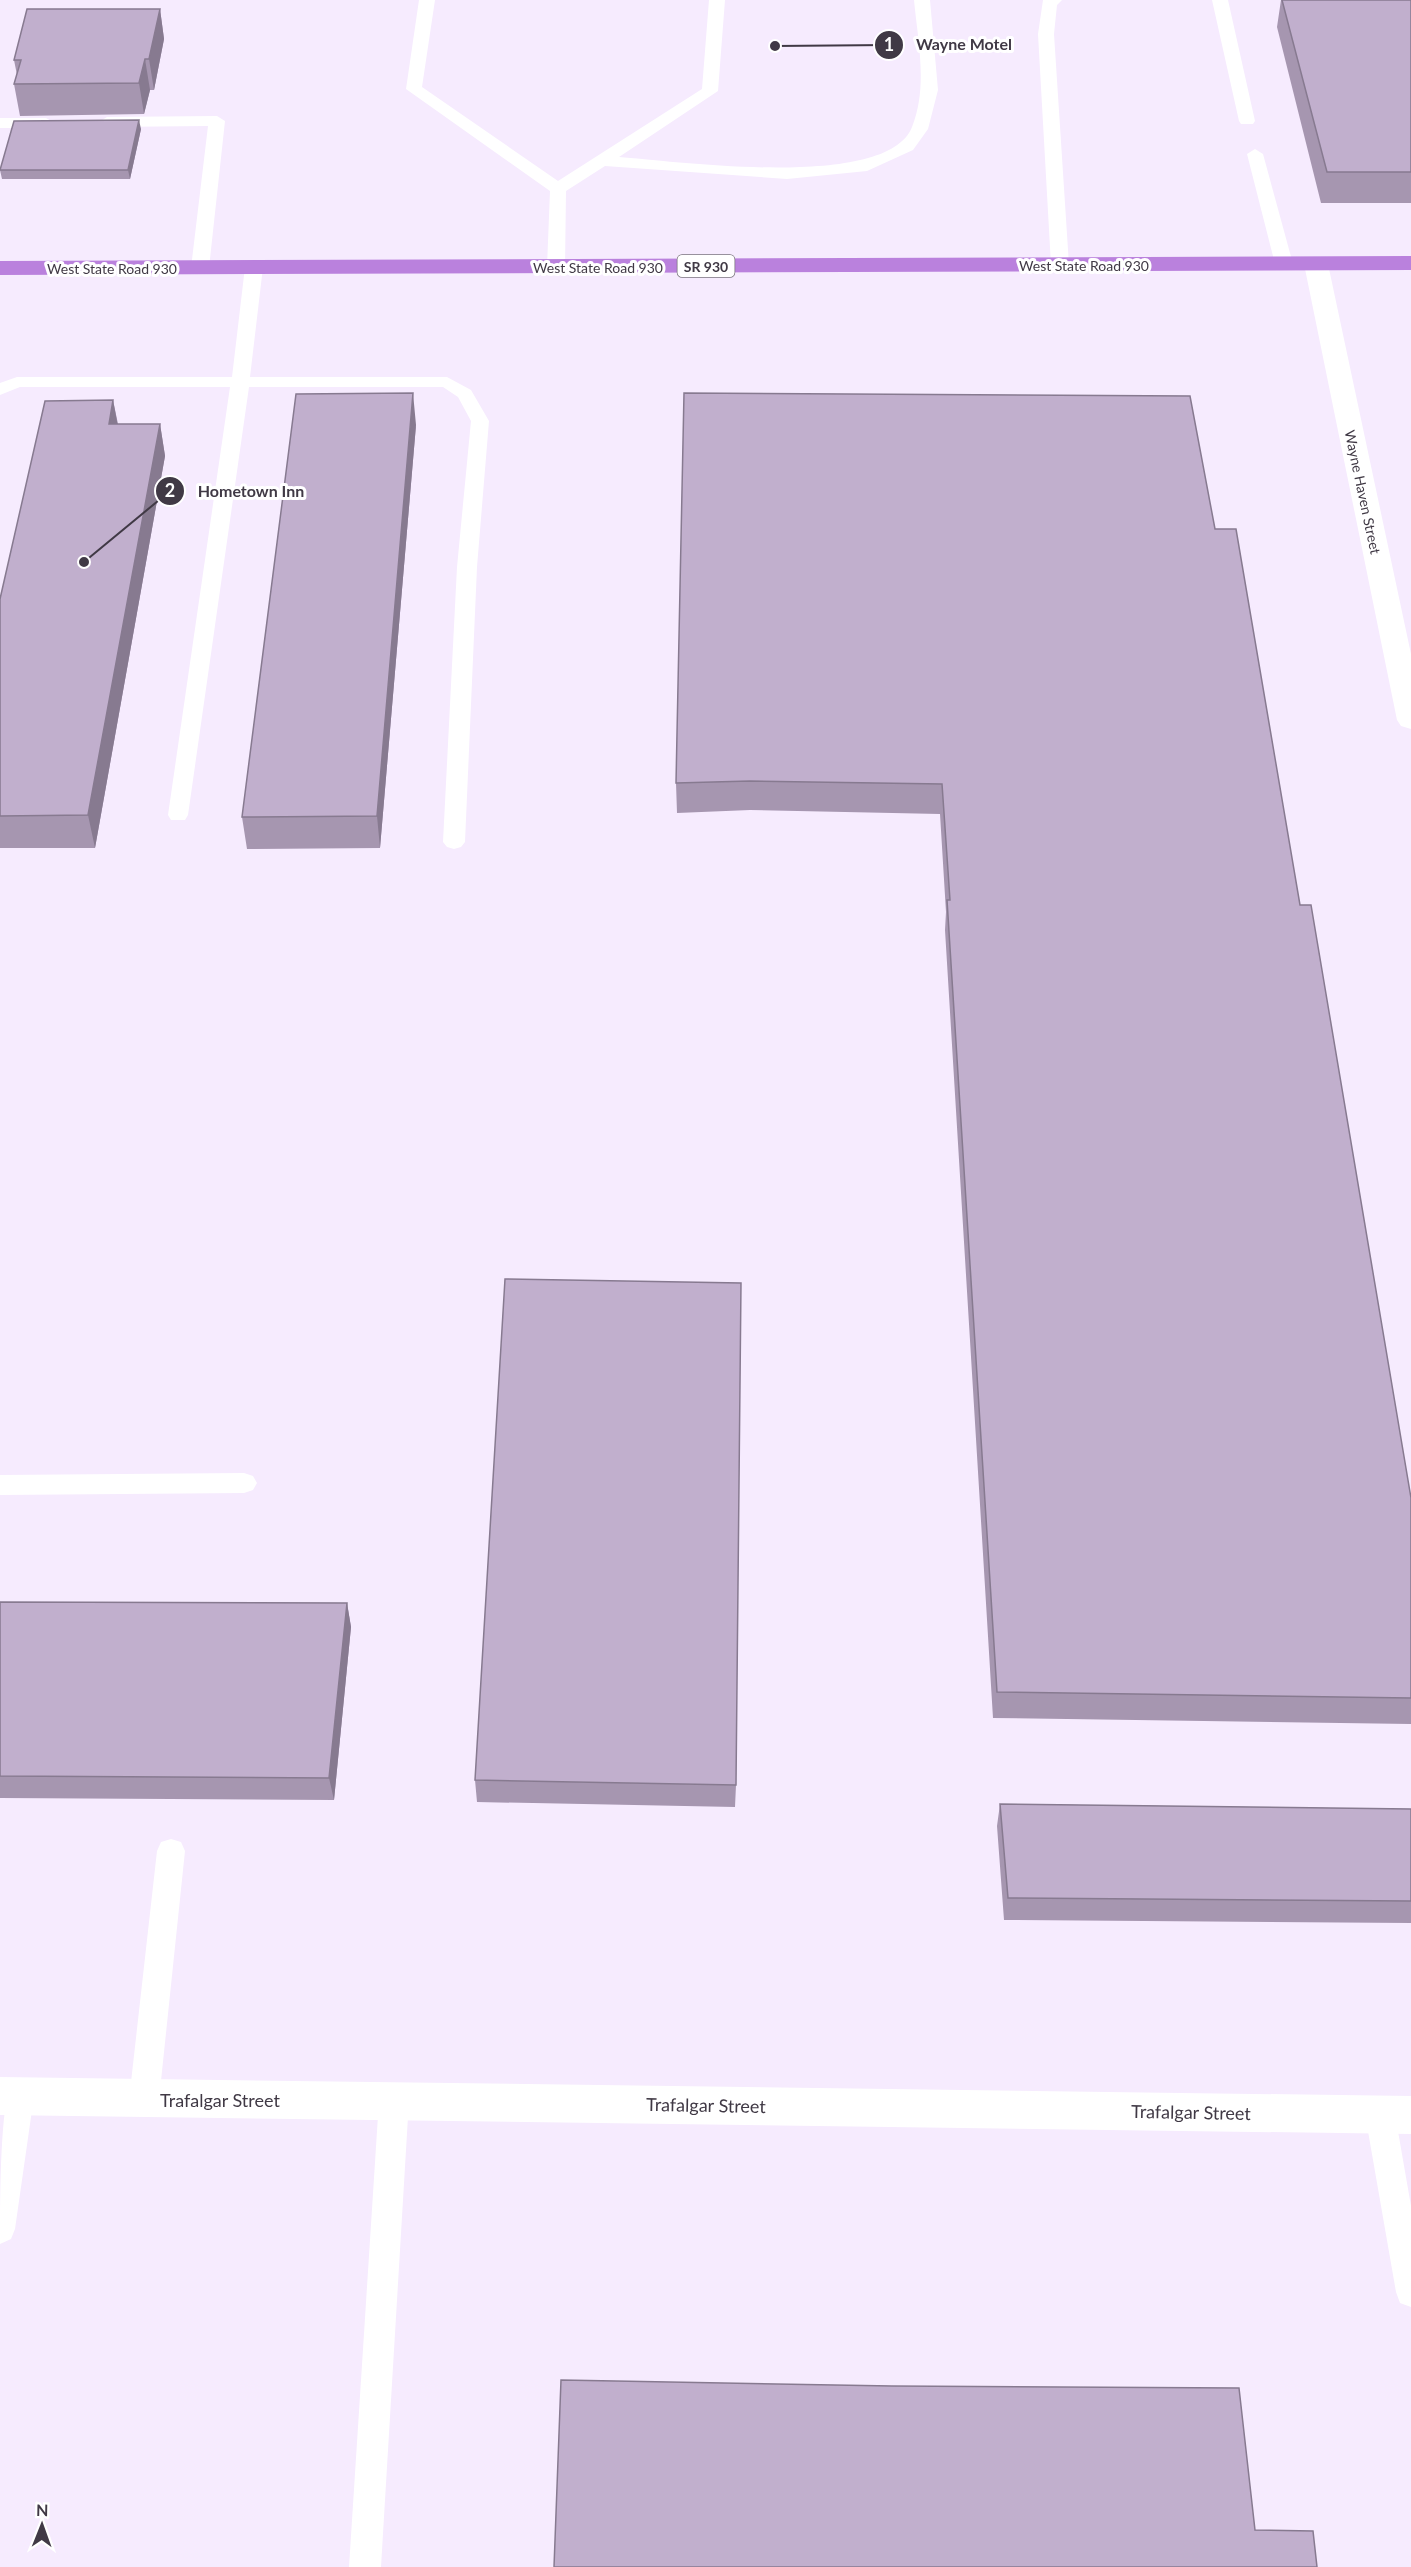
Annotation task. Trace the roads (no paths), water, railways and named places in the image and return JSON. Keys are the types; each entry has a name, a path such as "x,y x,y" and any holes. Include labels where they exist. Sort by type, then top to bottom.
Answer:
{"highway":[{"name":"West State Road 930","path":"0,268 1411,263"}],"street":[{"name":"Wayne Haven Street","path":"1316,264 1411,720"},
{"name":"Trafalgar Street","path":"9,2096 144,2100 394,2100 1396,2115"}],"lane":[{"path":"427,0 414,89 558,189"},
{"path":"558,189 711,92 717,0"},
{"path":"604,161 787,174 867,166 907,146 920,129 930,90 922,0"},
{"path":"1054,0 1049,3 1046,34 1060,265"},
{"path":"1220,0 1247,121"},
{"path":"92,122 217,121 200,268"},
{"path":"0,123 69,122"},
{"path":"1255,154 1284,264"},
{"path":"556,267 558,189"},
{"path":"178,815 241,380 255,267"},
{"path":"0,390 17,382 241,380 447,382 465,394 480,421 467,567 454,842"},
{"path":"0,1485 244,1483"},
{"path":"144,2100 171,1851"},
{"path":"0,2229 9,2096"},
{"path":"365,2567 394,2100"},
{"path":"1396,2115 1411,2292"}],"place":[{"name":"Wayne Motel","path":"775,46"},
{"name":"Hometown Inn","path":"84,562"}]}
